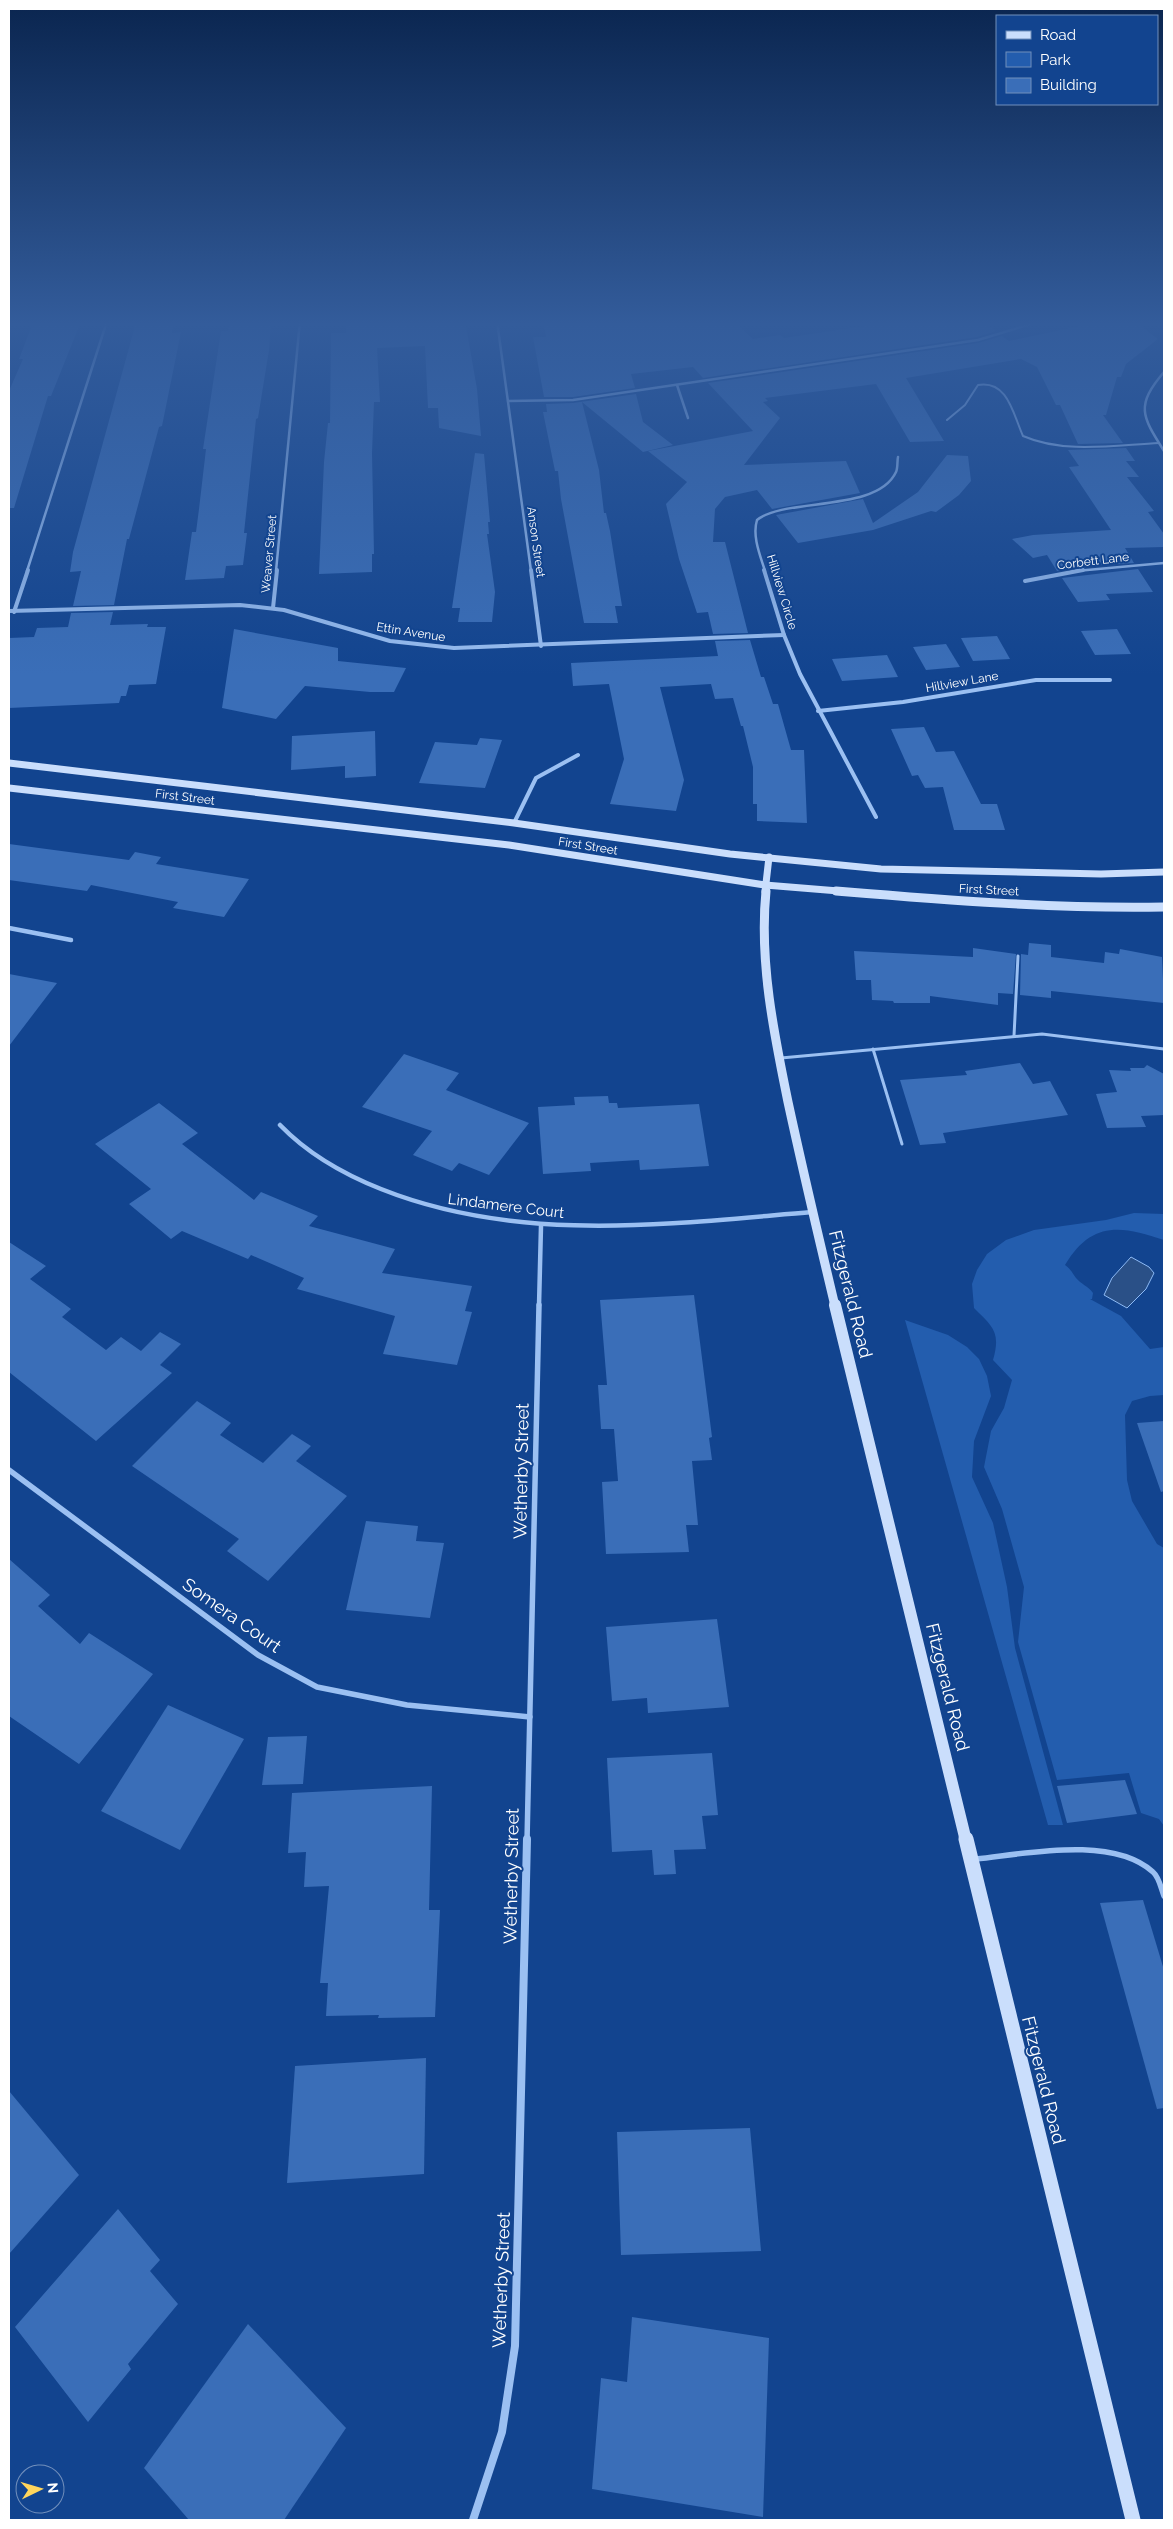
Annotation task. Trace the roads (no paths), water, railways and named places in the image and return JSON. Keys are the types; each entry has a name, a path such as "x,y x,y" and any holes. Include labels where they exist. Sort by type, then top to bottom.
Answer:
{"main road":[{"name":"First Street","path":"9,763 514,823 730,854 881,869 1101,874 1164,872"},
{"name":"First Street","path":"9,788 509,845 765,885 947,900 1120,908 1164,907"},
{"name":"Fitzgerald Road","path":"769,857 765,885 764,914 769,983 781,1058 812,1212 1133,2520"}],"street":[{"path":"14,612 69,439"},
{"name":"Weaver Street","path":"272,608 288,439"},
{"name":"Anson Street","path":"513,439 541,646"},
{"path":"1155,439 1163,447 1164,451"},
{"name":"Hillview Circle","path":"876,817 800,674 784,635 757,545 755,526 757,520 774,511 846,500 875,491 895,476 899,466 898,457"},
{"name":"Corbett Lane","path":"1025,581 1086,569 1164,563"},
{"name":"Ettin Avenue","path":"9,611 206,605 272,608 318,618 382,640 421,646 454,648 784,635"},
{"name":"Hillview Lane","path":"818,711 903,702 1036,680 1110,680"},
{"path":"514,823 536,778 578,755"},
{"path":"9,928 71,940"},
{"name":"Lindamere Court","path":"280,1125 296,1143 342,1172 387,1194 457,1215 541,1226 606,1228 812,1212"},
{"name":"Wetherby Street","path":"473,2520 502,2432 516,2346 541,1226"},
{"name":"Somera Court","path":"9,1470 258,1655 317,1687 407,1704 530,1718"}],"lane":[{"path":"1029,439 1035,442 1060,446 1158,443"},
{"path":"1014,1036 1018,956"},
{"path":"781,1058 1042,1034 1164,1049"},
{"path":"873,1050 902,1144"},
{"path":"971,1860 1082,1851 1107,1853 1134,1859 1154,1873 1164,1896"}]}
